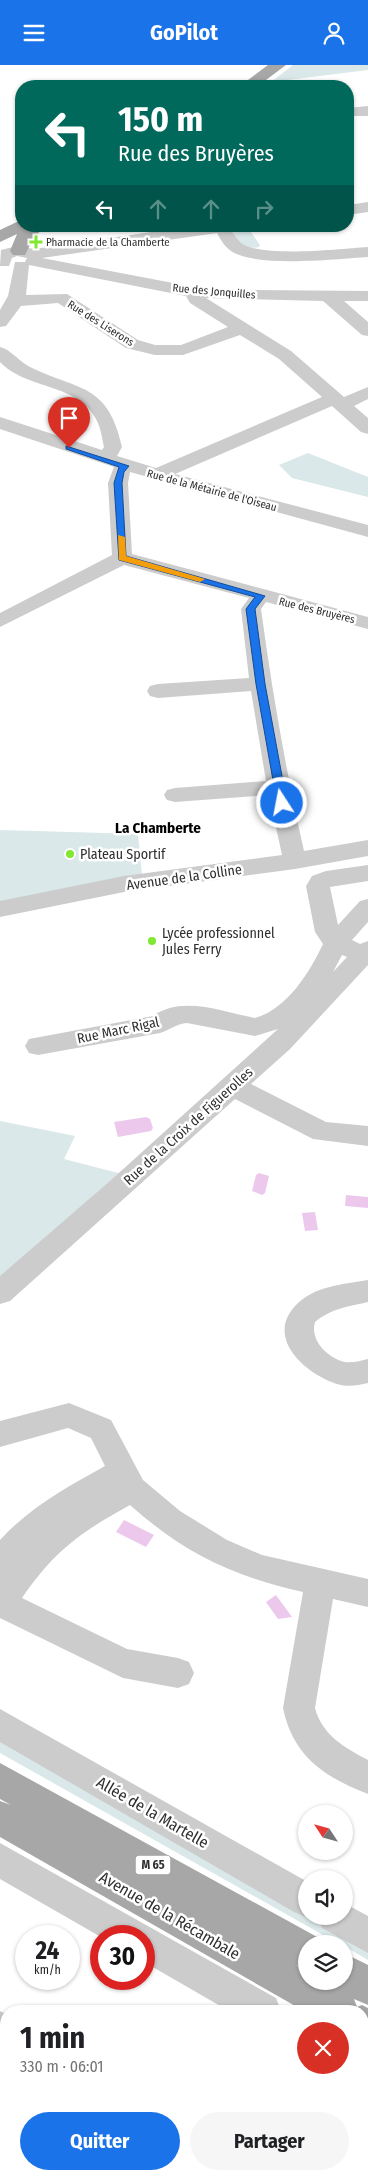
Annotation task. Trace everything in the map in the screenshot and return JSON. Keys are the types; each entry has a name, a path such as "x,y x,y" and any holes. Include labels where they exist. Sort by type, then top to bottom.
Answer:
{"main road":[{"path":"257,80 278,65"},
{"path":"0,237 12,218"},
{"path":"14,258 26,234 29,232"},
{"name":"M 65","path":"0,1780 298,1947"},
{"name":"Avenue de la Récambale","path":"0,1818 329,2005"},
{"path":"353,1977 368,1985"}],"street":[{"path":"354,112 368,111"},
{"path":"354,209 368,207"},
{"path":"0,322 16,301 20,286 14,258 191,232"},
{"path":"228,232 235,247 246,251 300,255 368,252"},
{"name":"Rue des Jonquilles","path":"14,258 194,292 368,296"},
{"path":"194,292 196,299 285,355 340,402 365,420"},
{"path":"328,296 368,331"},
{"name":"Rue des Liserons","path":"16,301 61,298 132,344 155,350 183,350 242,328"},
{"path":"0,352 22,371 60,383 95,404 106,421 113,447 106,459"},
{"path":"156,475 368,392"},
{"name":"Rue de la Métairie de l'Oiseau","path":"0,423 124,466 368,531"},
{"path":"0,621 122,558 118,483 120,472 124,466"},
{"name":"Rue des Bruyères","path":"122,558 368,623"},
{"path":"260,596 251,609 260,684 278,787 295,861"},
{"path":"158,691 260,684"},
{"path":"175,795 278,787"},
{"name":"Avenue de la Colline","path":"0,909 124,884 295,861 368,848"},
{"path":"366,952 336,943 327,933 318,886 320,881 368,873"},
{"name":"Rue Marc Rigal","path":"38,1046 160,1024 172,1015 195,1015 254,1027 266,1025 275,1021 287,1010 323,971 336,943 368,907"},
{"name":"Rue de la Croix de Figuerolles","path":"0,1293 281,1042 366,952"},
{"path":"233,1086 322,1132 368,1136"},
{"path":"368,1291 334,1297 314,1305 302,1319 298,1334 305,1351 318,1362 341,1373 358,1374 368,1371"},
{"path":"0,1434 70,1415 76,1416 101,1429 128,1480 169,1521 216,1550 259,1568 368,1593"},
{"path":"0,1563 26,1532 48,1514 128,1480"},
{"path":"128,1480 47,1542 34,1556 0,1603 123,1663 178,1673"},
{"path":"320,1583 299,1709 300,1717 307,1735 318,1749 368,1778"},
{"name":"Allée de la Martelle","path":"0,1724 298,1895"},
{"path":"0,1860 114,1925"},
{"path":"350,1925 368,1935"},
{"path":"155,1949 252,2005"}],"shaded area":[{"path":"293,65 368,65 368,70 274,80"},
{"path":"232,232 251,232 260,245 259,247 250,248 237,240"},
{"path":"308,453 368,477 368,497 292,478 279,465"},
{"name":"Plateau Sportif","path":"0,830 138,834 142,875 0,903"},
{"path":"146,1117 150,1119 153,1128 151,1131 118,1137 114,1122"},
{"path":"0,1121 75,1136 64,1159 122,1174 0,1277"},
{"path":"259,1173 269,1176 265,1193 262,1195 252,1191 256,1175"},
{"path":"346,1195 368,1197 368,1208 345,1206"},
{"path":"315,1212 318,1230 305,1231 302,1213"},
{"path":"124,1520 154,1535 146,1547 116,1532"},
{"path":"276,1595 292,1617 278,1619 266,1602"},
{"path":"0,1735 298,1903 298,1921 0,1753"},
{"path":"305,1925 336,1925 353,1935 323,1935"},
{"path":"353,1935 368,1944 368,1960 353,1951"}],"slow traffic":[{"path":"121,537 122,558 200,579"}],"place":[{"name":"Pharmacie de la Chamberte","path":"36,242"},
{"name":"Plateau Sportif","path":"70,854"},
{"name":"Lycée professionnel Jules Ferry","path":"152,941"}],"district":[{"name":"La Chamberte","path":"158,828"}],"route":[{"path":"69,448 124,466 120,472 118,483 122,558 260,596 251,609 260,684 282,803"}]}
